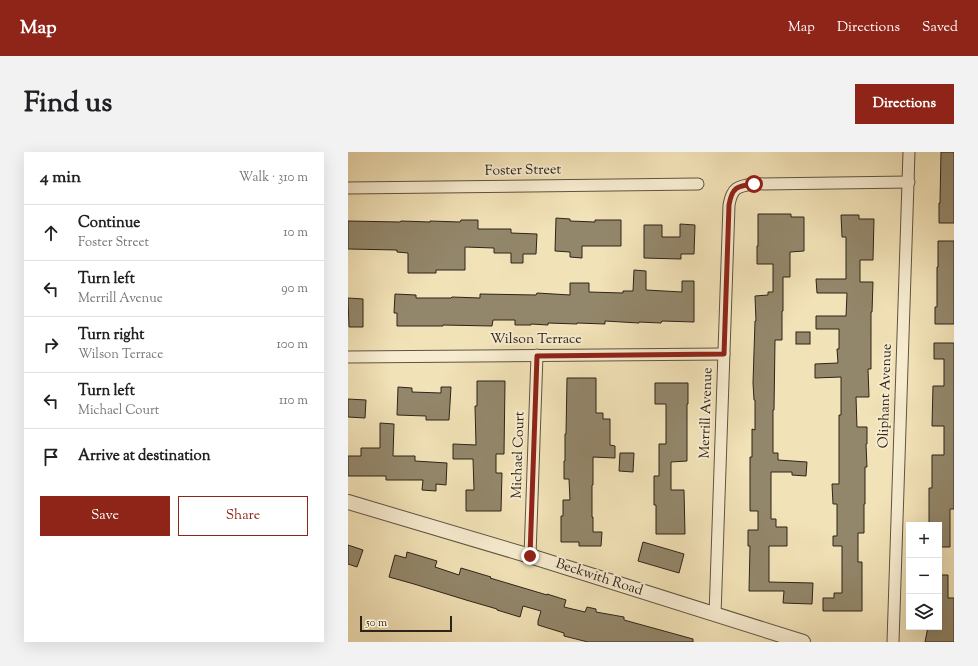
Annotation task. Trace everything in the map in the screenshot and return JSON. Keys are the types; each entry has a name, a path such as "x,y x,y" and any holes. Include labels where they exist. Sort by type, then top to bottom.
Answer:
{"street":[{"name":"Oliphant Avenue","path":"893,642 910,152"},
{"name":"Merrill Avenue","path":"715,615 729,205 731,195 735,189 742,185 754,184 909,182"},
{"name":"Foster Street","path":"348,188 698,184"},
{"name":"Wilson Terrace","path":"348,357 724,354"},
{"name":"Michael Court","path":"530,556 537,356"},
{"name":"Beckwith Road","path":"348,502 530,556 803,642"}],"building":[{"path":"941,152 954,152 954,223 939,223"},
{"path":"758,214 791,214 791,217 804,217 804,251 790,252 790,277 783,277 782,340 775,340 773,453 778,453 778,460 807,462 806,476 792,475 792,472 771,472 771,519 776,519 776,527 787,527 787,546 769,546 769,582 813,583 812,604 783,603 784,591 749,591 750,546 748,546 748,530 758,530 758,511 750,511 750,457 752,457 752,429 755,430 755,400 753,383 756,321 755,296 768,295 768,292 773,292 773,264 757,264"},
{"path":"841,215 859,215 859,219 874,219 873,260 860,260 860,282 873,282 871,312 871,369 868,369 869,397 856,397 857,427 867,427 864,533 858,533 858,562 862,562 862,611 823,611 823,598 834,598 834,593 842,593 842,546 833,546 833,536 837,536 837,504 833,504 832,484 839,484 839,415 841,415 841,377 815,378 815,364 838,363 837,349 839,349 839,329 816,329 816,316 846,316 847,293 817,293 816,279 846,279 846,237 842,237"},
{"path":"556,218 570,219 570,221 595,222 595,220 621,220 621,246 582,246 582,258 570,257 570,252 555,251"},
{"path":"461,220 478,220 478,229 511,229 511,233 537,234 536,254 523,254 523,263 511,263 511,253 494,253 494,248 465,247 465,270 436,270 436,273 408,273 408,253 397,252 397,250 348,249 348,221 460,222"},
{"path":"680,224 695,225 694,254 681,254 681,259 644,258 644,225 662,225 662,237 680,237"},
{"path":"938,241 954,241 954,324 935,324 935,307 937,307"},
{"path":"634,270 646,271 646,290 682,292 682,281 694,281 694,322 662,321 661,323 639,323 605,321 605,324 548,323 548,325 515,325 515,320 493,320 492,326 397,326 397,313 394,313 395,294 416,295 416,298 480,298 480,294 536,295 537,293 570,295 570,283 589,283 589,292 623,293 623,291 633,291"},
{"path":"348,298 363,299 363,327 349,327"},
{"path":"796,332 810,332 810,344 796,344"},
{"path":"934,343 954,343 954,509 950,509 950,547 942,547 942,522 929,522 929,488 932,488 932,455 944,455 944,426 932,426 933,386 944,386 944,359 934,359"},
{"path":"567,378 596,378 596,413 603,413 603,419 610,419 610,445 615,446 615,458 593,457 593,532 602,532 601,546 579,546 579,542 561,542 561,516 563,516 563,500 570,500 569,479 564,479"},
{"path":"477,381 505,381 504,454 496,454 496,473 502,473 501,511 466,511 466,490 474,490 473,459 453,459 453,444 476,445 475,406 477,406"},
{"path":"655,383 688,383 687,461 671,462 671,490 684,490 685,534 656,534 654,476 659,476 659,444 666,444 666,404 655,404"},
{"path":"398,387 412,388 412,392 441,393 441,387 451,387 449,420 426,420 426,416 397,415"},
{"path":"348,399 366,400 365,418 348,417"},
{"path":"380,423 394,424 393,456 415,456 415,461 447,463 446,485 436,484 436,491 422,490 423,480 386,480 386,476 348,476 348,456 361,456 361,448 380,448"},
{"path":"620,453 634,453 633,472 619,471"},
{"path":"643,542 684,554 679,573 638,561"},
{"path":"348,545 363,550 357,567 348,564"},
{"path":"407,552 437,561 435,567 459,575 461,568 566,600 564,607 585,612 587,607 596,609 596,612 624,617 624,620 693,639 693,642 588,642 564,636 564,633 538,625 541,611 523,606 520,617 389,577 395,555 406,558"},
{"path":"942,575 948,575 948,598 954,598 954,642 925,642 927,630 942,630"}],"route":[{"path":"530,556 537,356 724,354 729,205 731,195 735,189 742,185 754,184"}]}
